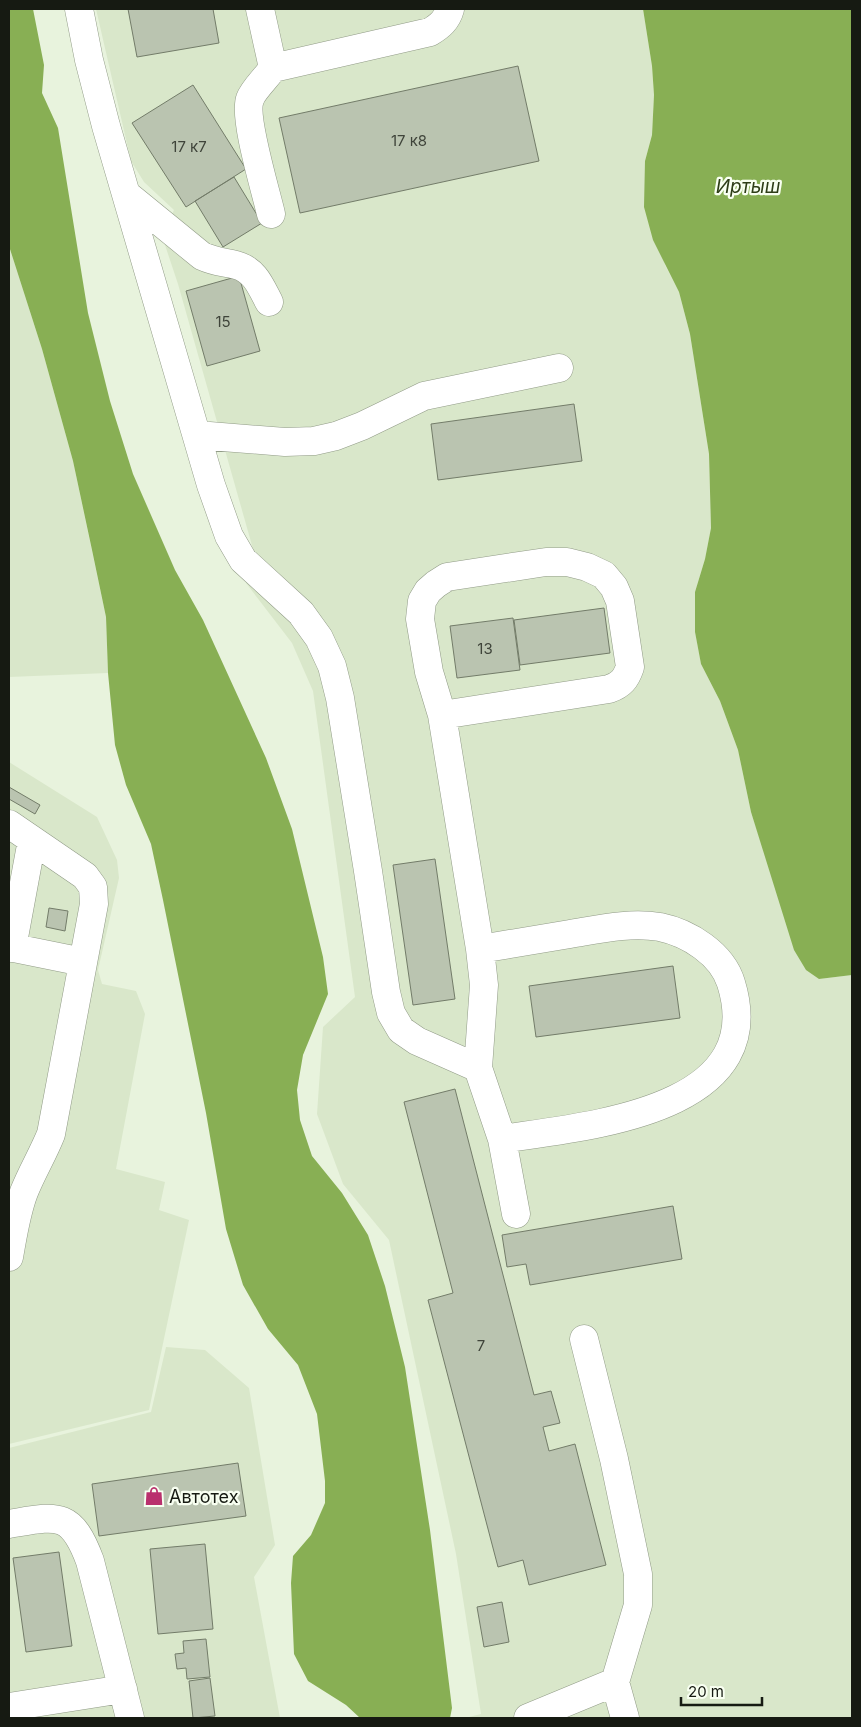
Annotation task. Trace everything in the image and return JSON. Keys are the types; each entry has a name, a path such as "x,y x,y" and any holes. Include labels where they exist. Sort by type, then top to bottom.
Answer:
{"lane":[{"path":"79,9 106,126 196,435 229,536 243,560 301,613 318,638 332,666 342,707 386,992 391,1013 401,1030 417,1041 478,1068"},
{"path":"260,9 273,68"},
{"path":"271,214 248,112 250,99 273,68 430,32 441,25 450,9"},
{"path":"126,194 202,256 214,262 238,265 250,271 258,281 269,302"},
{"path":"196,435 285,442 314,441 336,436 362,426 424,396 559,368"},
{"path":"442,715 609,689 620,685 627,676 630,667 620,601 614,587 604,575 587,567 566,562 546,562 447,578 428,591 422,602 420,618 429,672 442,715 480,949 484,985 478,1068 502,1139 516,1214"},
{"path":"9,824 85,876 93,887 94,904 50,1134 17,1213 9,1257"},
{"path":"32,840 14,906 10,947 83,962"},
{"path":"480,949 616,926 641,925 661,927 683,934 700,944 718,961 730,979 736,998 737,1017 735,1035 727,1055 715,1071 697,1087 672,1101 613,1121 502,1139"},
{"path":"584,1339 614,1459 638,1574 638,1605 616,1682 626,1718"},
{"path":"9,1524 44,1518 66,1522 75,1529 83,1542 90,1561 130,1718"},
{"path":"528,1718 616,1682"},
{"path":"9,1707 123,1689"}],"shaded area":[{"path":"96,9 643,9 652,66 654,95 652,135 645,161 665,265 679,292 690,334 709,454 711,528 705,559 695,592 695,632 701,664 720,701 738,750 751,812 762,845 819,979 852,975 852,1718 465,1718 481,1714 456,1554 389,1240 343,1184 317,1114 323,1027 355,997 313,691 292,643 246,583 253,549 178,284 162,236 174,210 144,182 131,161"},
{"path":"9,246 42,349 73,461 106,617 108,673 9,677"},
{"path":"9,762 97,817 117,860 119,878 98,970 102,984 136,991 145,1014 116,1169 165,1182 159,1210 189,1220 149,1410 9,1444"},
{"path":"166,1347 205,1350 249,1388 275,1545 254,1577 280,1718 9,1718 9,1448 151,1412"}],"water":[{"path":"9,9 33,9 44,65 42,93 58,128 88,313 110,401 133,474 175,570 203,620 266,758 292,829 323,957 328,994 303,1055 297,1090 300,1120 312,1156 342,1193 368,1235 385,1286 405,1367 430,1530 452,1708 450,1718 360,1718 346,1705 308,1681 294,1654 291,1583 293,1556 311,1535 325,1503 325,1481 317,1414 298,1365 268,1329 243,1285 226,1229 206,1113 151,844 126,785 115,745 108,673 106,617 92,550 73,461 42,349 9,246"},
{"name":"Иртыш","path":"643,9 852,9 852,975 819,979 806,970 794,950 751,812 738,750 720,701 701,664 695,632 695,592 705,559 711,528 709,454 690,334 679,292 653,240 644,207 645,161 652,135 654,95 652,66"}],"building":[{"path":"128,9 213,9 219,43 137,57"},
{"path":"518,66 539,161 300,213 279,118"},
{"path":"193,85 246,169 186,207 132,123"},
{"path":"234,177 262,223 223,247 195,201"},
{"path":"239,276 260,351 207,366 186,291"},
{"path":"574,404 582,461 438,480 431,424"},
{"path":"604,608 610,653 520,665 514,620"},
{"path":"513,618 520,670 457,678 450,626"},
{"path":"9,787 40,805 35,814 9,799"},
{"path":"435,859 455,999 413,1005 393,865"},
{"path":"49,908 68,911 65,931 46,927"},
{"path":"673,966 680,1018 536,1037 529,986"},
{"path":"455,1089 534,1395 551,1391 560,1423 543,1427 549,1451 575,1444 606,1565 529,1585 523,1560 498,1567 428,1300 453,1293 404,1102"},
{"path":"673,1206 682,1259 530,1285 526,1264 507,1267 502,1235"},
{"path":"238,1463 246,1516 99,1536 92,1484"},
{"path":"205,1544 213,1629 158,1634 150,1549"},
{"path":"59,1552 72,1646 26,1652 13,1558"},
{"path":"502,1602 509,1642 484,1647 477,1607"},
{"path":"206,1639 210,1677 187,1679 186,1668 177,1669 175,1654 184,1653 183,1641"},
{"path":"210,1678 215,1716 193,1718 189,1681"}],"place":[{"name":"Автотех","path":"154,1496"}]}
